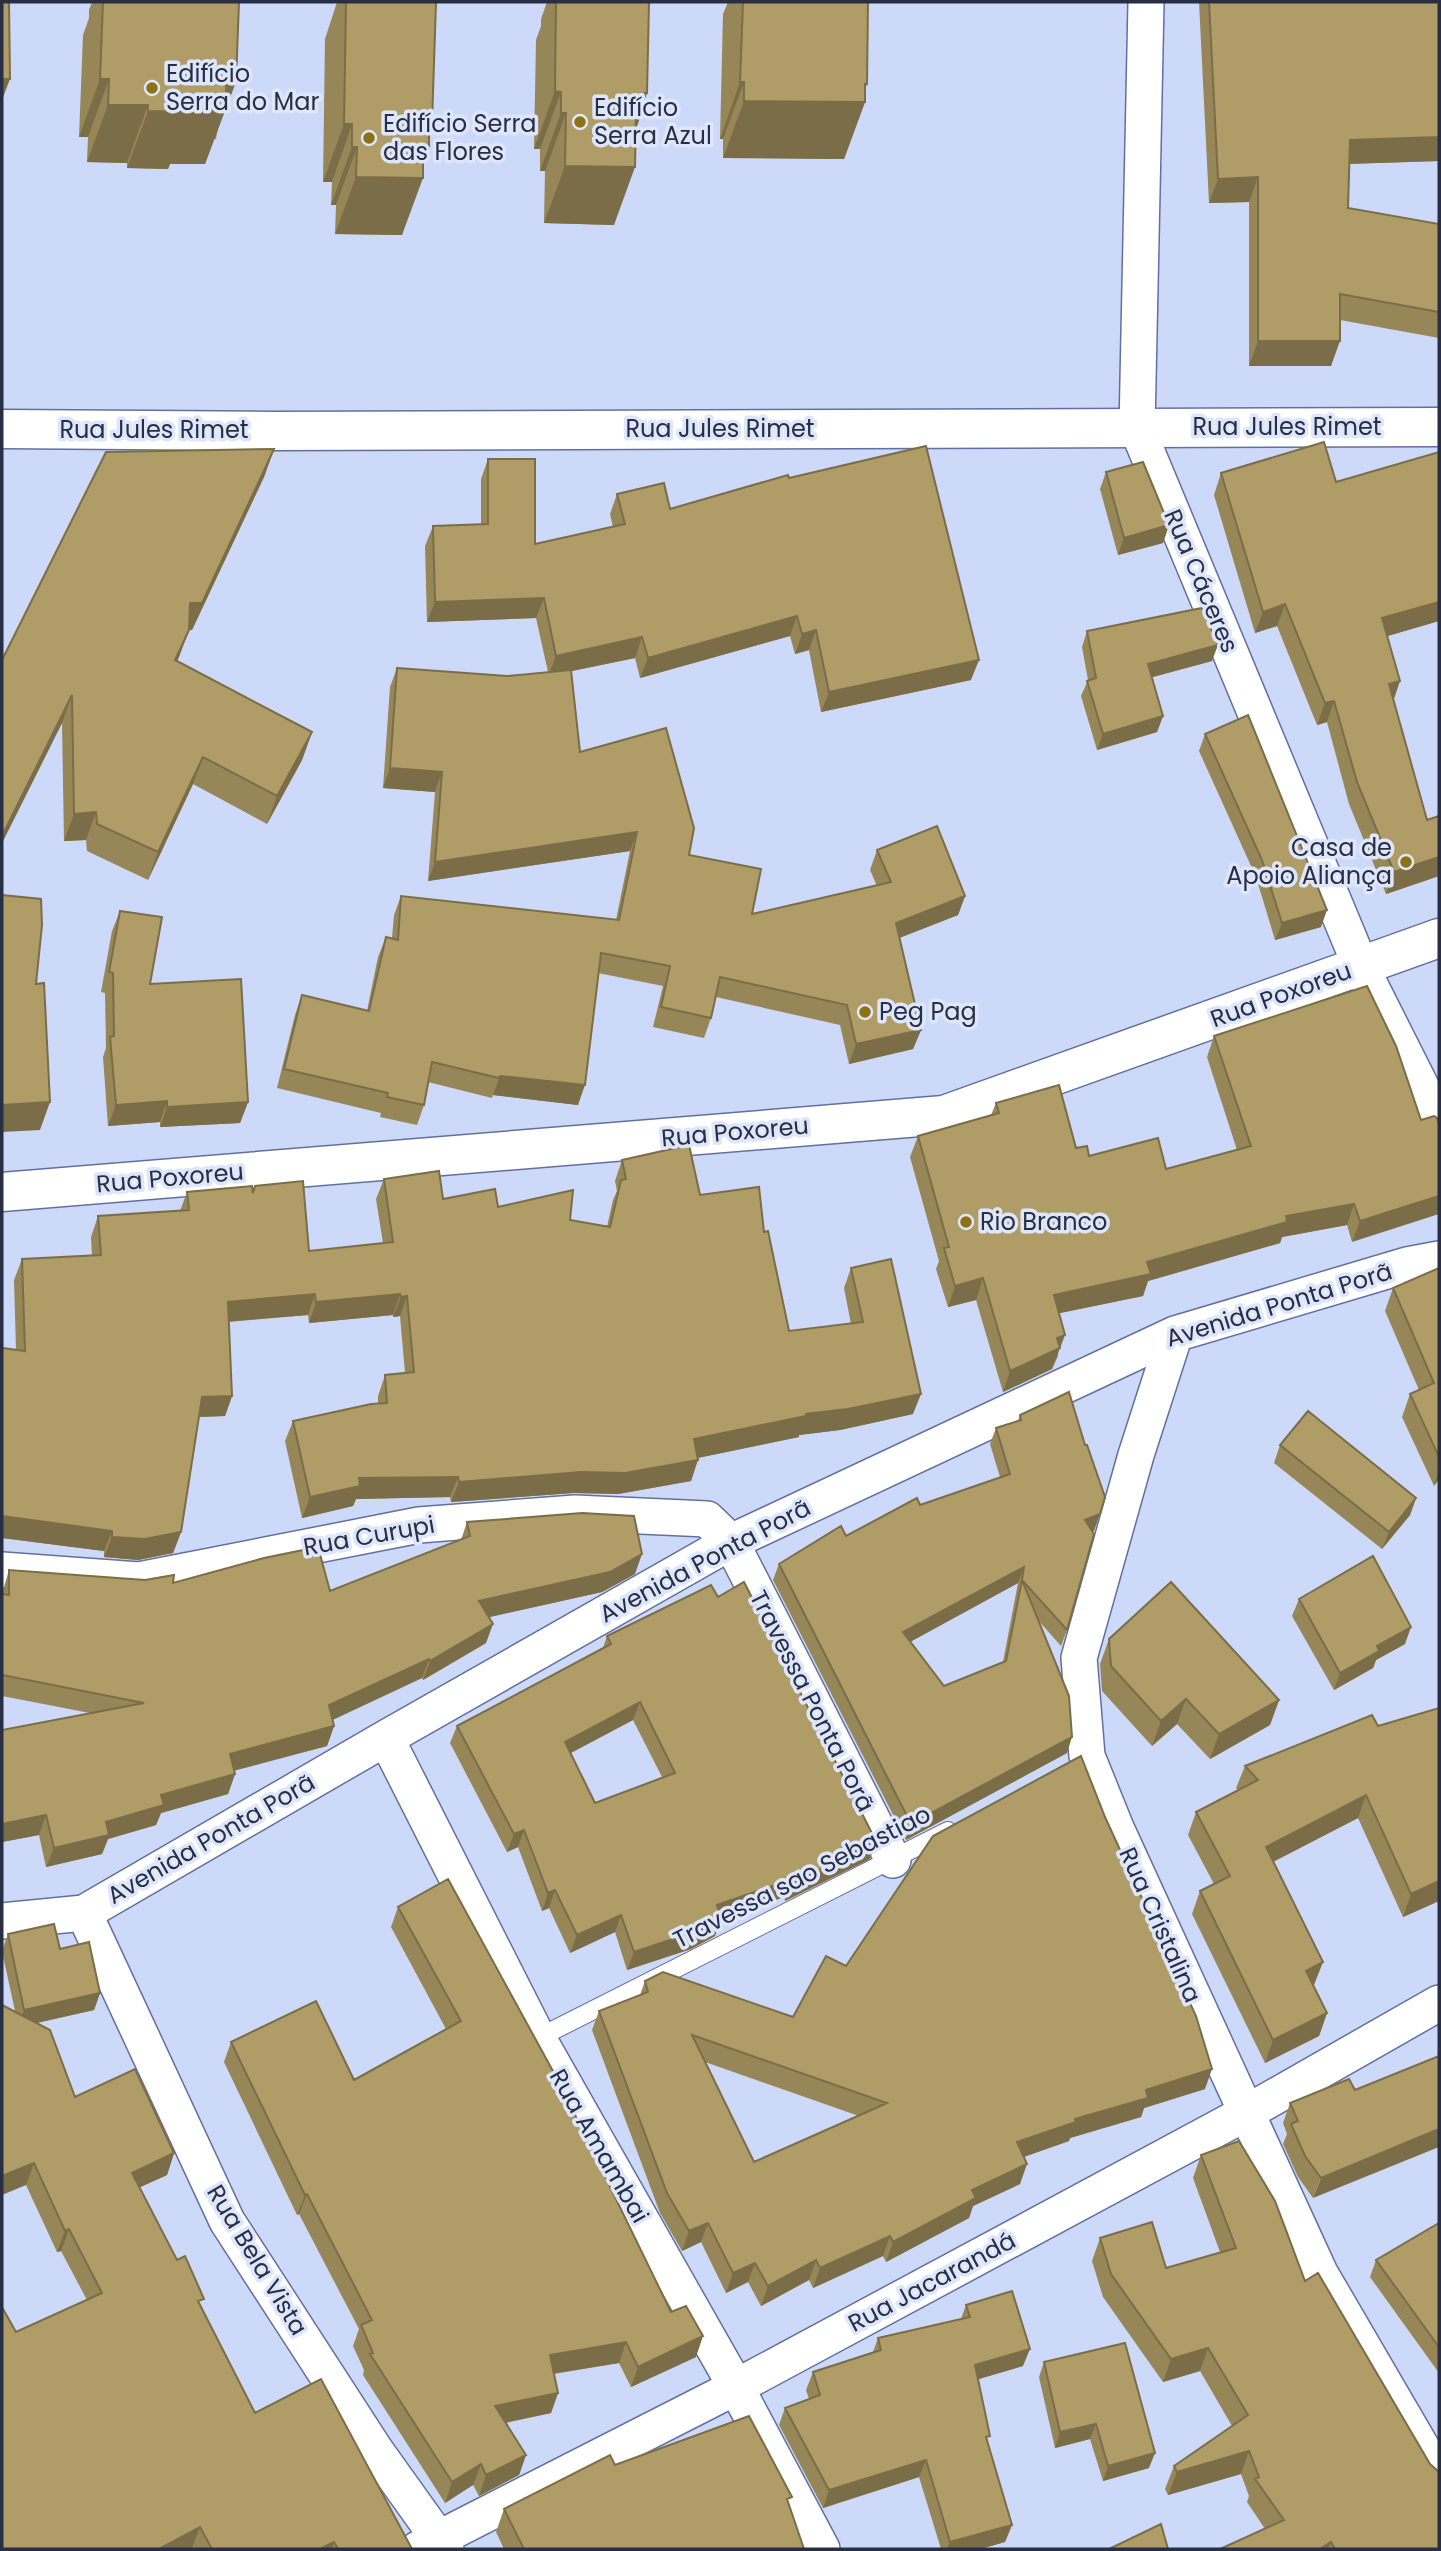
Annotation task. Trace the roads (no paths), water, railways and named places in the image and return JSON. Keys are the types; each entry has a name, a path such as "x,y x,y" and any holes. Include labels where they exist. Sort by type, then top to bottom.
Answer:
{"street":[{"name":"Rua Cáceres","path":"1146,2 1137,428 1361,967 1439,1122"},
{"name":"Rua Jules Rimet","path":"2,429 273,431 1439,427"},
{"name":"Rua Poxoreu","path":"2,1192 944,1115 1439,938"},
{"name":"Avenida Ponta Porã","path":"2,1920 84,1913 731,1542 1175,1334 1407,1265 1439,1259"},
{"name":"Rua Cristalina","path":"1175,1334 1136,1455 1079,1658 1081,1759 1116,1828 1320,2273 1439,2477"},
{"name":"Rua Curupi","path":"2,1570 139,1580 419,1525 575,1513 707,1519 731,1542"},
{"name":"Travessa Ponta Porã","path":"731,1542 894,1860"},
{"name":"Rua Amambai","path":"386,1738 538,2038 736,2388 822,2549"},
{"name":"Rua Bela Vista","path":"84,1913 228,2221 434,2545"},
{"name":"Rua Jacarandá","path":"434,2545 736,2388 1246,2113 1439,2003"}],"lane":[{"name":"Travessa sao Sebastiao","path":"538,2038 894,1860 966,1821"}],"place":[{"name":"Edifício Serra do Mar","path":"152,88"},
{"name":"Edifício Serra Azul","path":"580,122"},
{"name":"Edifício Serra das Flores","path":"369,138"},
{"name":"Casa de Apoio Aliança","path":"1406,862"},
{"name":"Peg Pag","path":"865,1012"},
{"name":"Rio Branco","path":"966,1222"}]}
